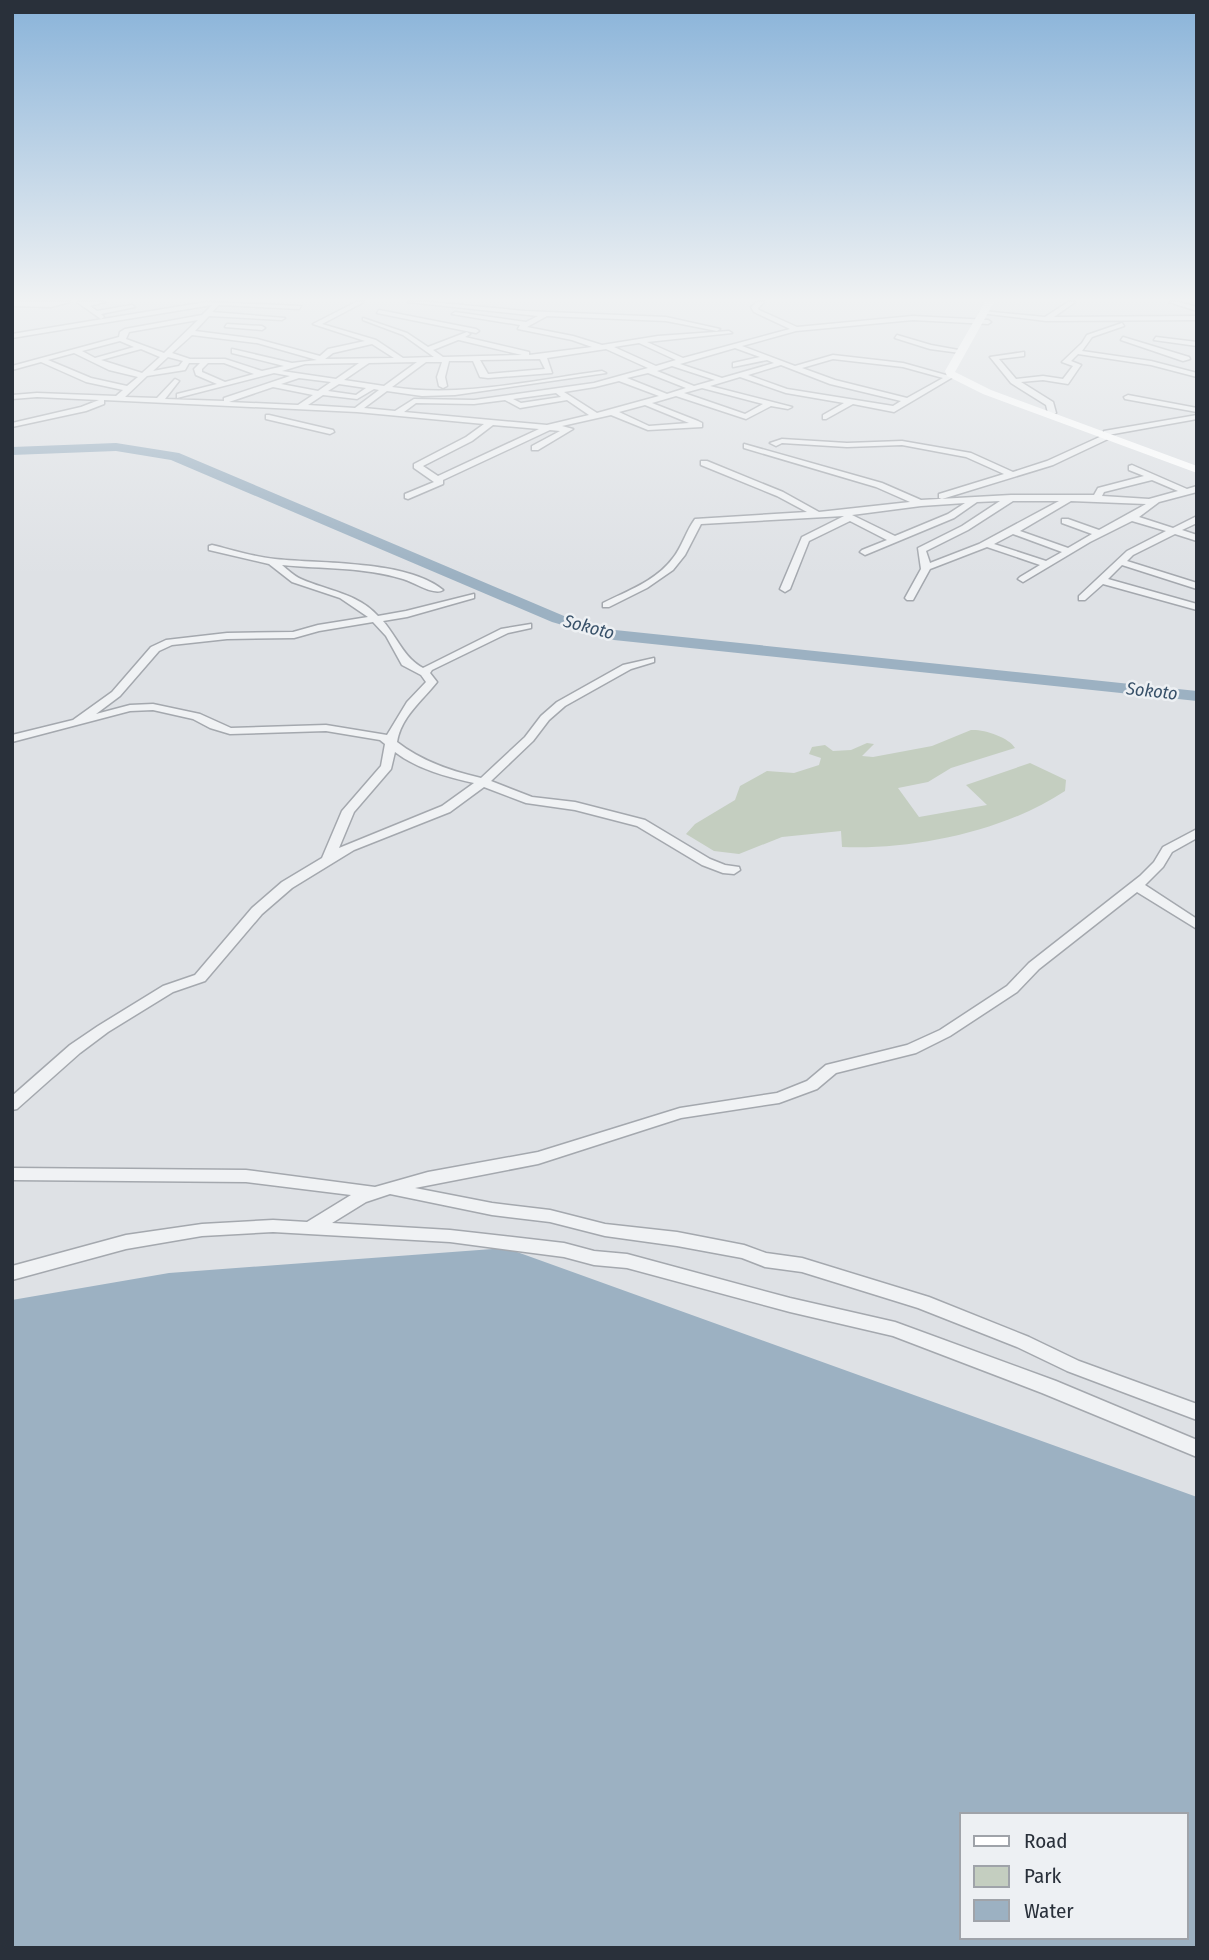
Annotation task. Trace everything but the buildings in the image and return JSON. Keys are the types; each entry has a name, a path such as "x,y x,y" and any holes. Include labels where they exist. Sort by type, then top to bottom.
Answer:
{"street":[{"path":"27,393 288,408 302,406 320,393"},
{"path":"12,425 83,409 122,393"},
{"path":"164,400 168,393"},
{"path":"164,400 188,393"},
{"path":"218,402 248,393"},
{"path":"325,393 357,397 362,393"},
{"path":"357,410 381,393"},
{"path":"494,393 517,406 568,398"},
{"path":"396,414 412,402 474,402 528,393"},
{"path":"561,393 605,427"},
{"path":"654,393 698,411"},
{"path":"437,480 551,426 674,393"},
{"path":"677,393 746,417 771,403"},
{"path":"722,393 788,407"},
{"path":"804,393 892,409 919,393"},
{"path":"819,393 829,397"},
{"path":"880,393 907,400"},
{"path":"998,393 1197,468"},
{"path":"1001,393 1066,420"},
{"path":"1034,393 1050,404 1066,420"},
{"path":"12,397 37,395"},
{"path":"244,395 302,406 551,426 569,431 535,447"},
{"path":"1128,397 1197,410"},
{"path":"445,419 452,401"},
{"path":"826,417 852,401"},
{"path":"474,402 475,406 496,422"},
{"path":"612,412 648,428 699,425 644,402"},
{"path":"288,408 270,417 330,432"},
{"path":"747,446 879,485 921,503 1054,461 1106,435 1197,416"},
{"path":"1182,419 1197,426"},
{"path":"408,495 440,482 417,466 496,422"},
{"path":"827,470 817,457 774,443 902,443 968,455 1011,474"},
{"path":"704,463 780,494 816,514"},
{"path":"1132,468 1192,491"},
{"path":"1097,498 1101,490 1108,487 1152,477"},
{"path":"1023,579 1069,551 1133,518 1155,502 1192,491"},
{"path":"606,605 645,585 674,564 698,521 816,514 848,516 921,503 1012,498 1097,498 1155,502"},
{"path":"910,598 928,566 921,550 965,528 1012,498"},
{"path":"928,566 959,557 1068,499"},
{"path":"865,552 951,516 975,500"},
{"path":"848,516 893,539"},
{"path":"785,589 805,539 848,516"},
{"path":"1133,518 1197,538"},
{"path":"1082,598 1130,553 1197,519"},
{"path":"1065,521 1100,534"},
{"path":"1012,531 1069,551"},
{"path":"986,544 1047,564"},
{"path":"212,548 271,562 387,573 423,581 438,590"},
{"path":"271,562 295,580 343,596 367,610 398,646 406,663 425,673 432,682 411,704 393,730 387,767 348,811 328,860"},
{"path":"1121,562 1197,586"},
{"path":"1101,580 1197,607"},
{"path":"76,722 116,694 155,649 170,642 227,636 294,635 339,624 375,620 471,596"},
{"path":"425,673 428,668 505,631 527,626"},
{"path":"12,1105 75,1049 103,1029 168,989 200,978 271,897 328,860 383,833 446,809 483,782 529,739 545,718 561,704 627,667 650,660"},
{"path":"12,739 130,708 153,707 196,716 230,731 326,728 383,737 396,749 421,763 530,800 575,806 641,823 699,858 723,869 734,870"},
{"path":"306,1229 360,1198 428,1178 538,1158 680,1113 779,1098 812,1084 831,1069 911,1049 945,1033 1012,989 1034,966 1136,885 1159,864 1167,850 1197,833"},
{"path":"1136,885 1197,925"},
{"path":"12,1174 246,1176 384,1191 550,1216 604,1230 677,1239 744,1252 765,1260 803,1265 935,1307 1023,1342 1073,1366 1197,1412"},
{"path":"12,1273 126,1242 202,1230 273,1226 483,1240 564,1250 678,1273 790,1305 895,1329 1049,1387 1197,1450"}],"green space":[{"path":"971,730 995,735 1007,740 1015,748 951,768 928,782 898,788 919,817 987,805 966,785 1030,763 1066,780 1065,791 1015,817 987,827 899,845 842,847 841,831 782,837 739,854 714,851 686,834 695,824 735,800 740,786 767,771 794,773 819,765 821,758 809,754 812,747 825,745 833,751 851,750 867,743 874,744 862,756 873,757 932,746"}],"water":[{"path":"506,1248 1197,1497 1197,1948 12,1948 12,1300 169,1273"}],"waterway":[{"name":"Sokoto","path":"12,451 116,447 174,456 558,619 614,635 1197,696"}]}
